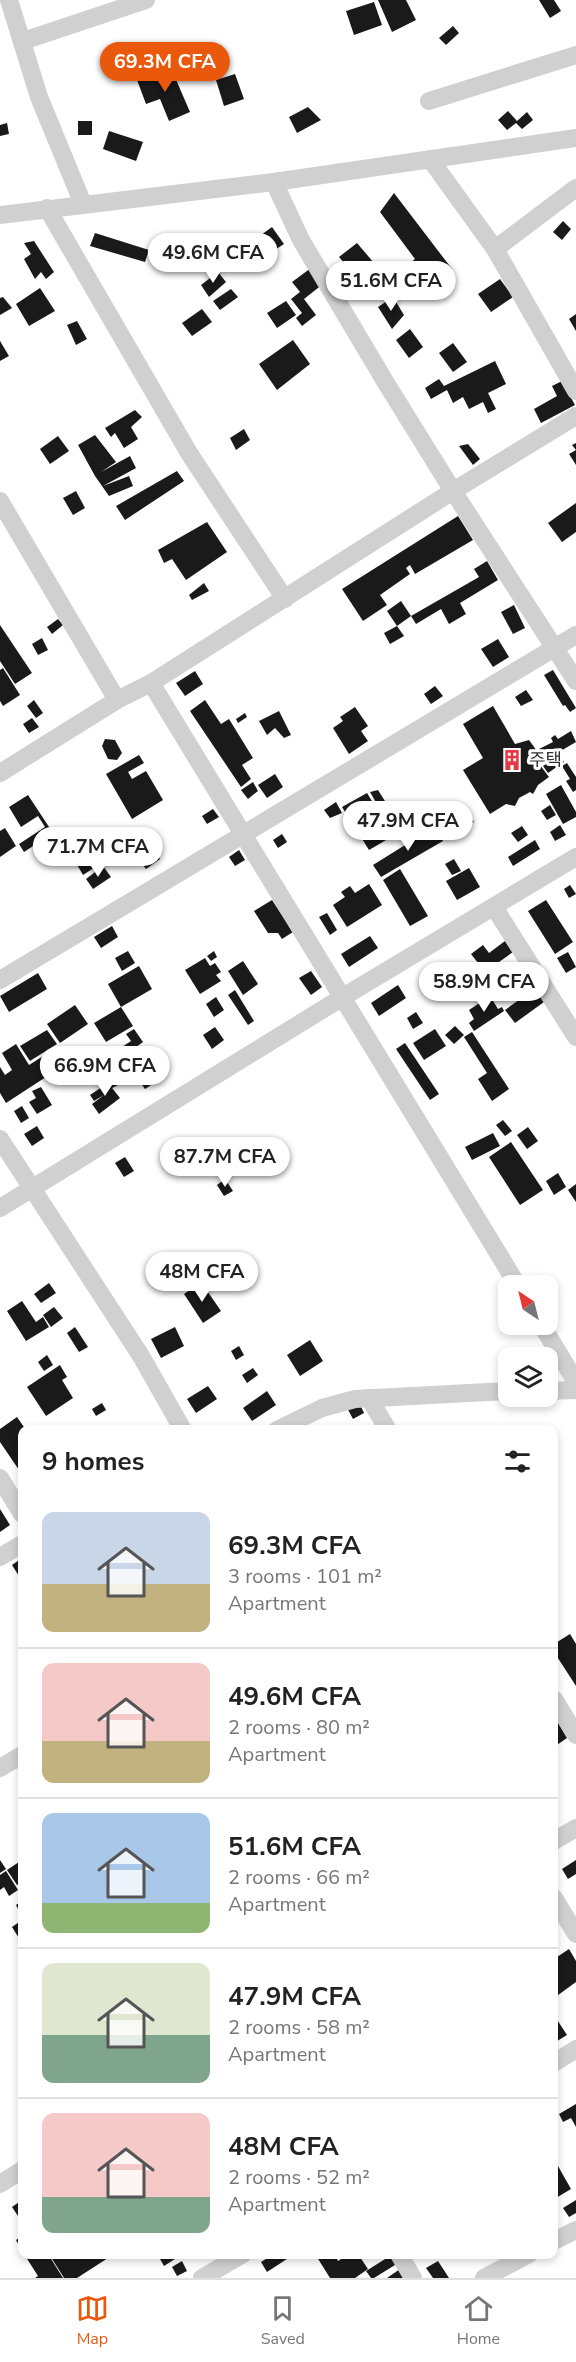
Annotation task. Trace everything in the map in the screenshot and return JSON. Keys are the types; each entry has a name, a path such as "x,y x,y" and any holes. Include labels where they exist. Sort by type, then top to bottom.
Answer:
{"street":[{"path":"9,0 39,97 84,204"},
{"path":"23,41 146,0"},
{"path":"429,101 576,56"},
{"path":"0,215 274,182 576,138"},
{"path":"430,159 495,249 576,391"},
{"path":"274,182 301,240 453,491 576,681"},
{"path":"495,249 576,188"},
{"path":"47,208 189,453 285,599"},
{"path":"0,773 117,700 151,683 453,491 576,416"},
{"path":"0,501 117,700"},
{"path":"0,980 576,635"},
{"path":"151,683 511,1275"},
{"path":"0,1208 576,857"},
{"path":"494,907 576,1037"},
{"path":"0,1139 141,1356 180,1425"},
{"path":"548,1335 576,1382"},
{"path":"558,1390 576,1390"},
{"path":"287,1425 340,1402 369,1398 498,1392"},
{"path":"369,1398 385,1425"},
{"path":"0,1478 18,1507"},
{"path":"0,1557 18,1546"},
{"path":"558,1706 576,1735"},
{"path":"0,1768 18,1757"},
{"path":"558,1839 576,1828"},
{"path":"558,1905 576,1934"},
{"path":"558,2060 576,2049"},
{"path":"0,2184 18,2173"},
{"path":"558,2239 576,2230"},
{"path":"202,2278 234,2259"},
{"path":"402,2259 413,2278"},
{"path":"484,2278 520,2259"}],"building":[{"path":"378,0 406,0 416,20 392,32"},
{"path":"539,0 554,0 561,11 550,18"},
{"path":"374,2 382,25 354,35 346,11"},
{"path":"453,26 459,33 446,45 439,38"},
{"path":"171,68 190,112 169,121 160,99 146,104 137,80"},
{"path":"235,74 244,99 224,106 216,80"},
{"path":"308,107 321,120 297,133 289,117"},
{"path":"508,111 517,121 527,112 533,120 522,129 516,123 507,130 498,120"},
{"path":"78,121 92,121 92,135 78,135"},
{"path":"7,123 9,134 0,136 0,125"},
{"path":"109,131 143,142 136,161 103,149"},
{"path":"394,193 452,269 419,294 401,270 415,259 380,212"},
{"path":"563,221 571,229 562,240 553,232"},
{"path":"272,227 284,244 261,259 250,243"},
{"path":"95,233 149,250 145,262 90,246"},
{"path":"34,241 54,272 46,279 41,272 35,279 24,259 31,254 24,243"},
{"path":"357,243 374,263 356,277 339,257"},
{"path":"311,268 323,284 304,299 316,315 302,326 296,318 302,313 291,299 300,292 292,282"},
{"path":"218,272 226,282 209,297 201,285"},
{"path":"500,279 513,297 491,312 478,294"},
{"path":"40,288 55,311 29,326 16,304"},
{"path":"231,289 238,297 220,310 213,301"},
{"path":"3,297 12,308 0,315 0,298"},
{"path":"393,297 404,315 392,329 378,307"},
{"path":"286,301 296,315 277,328 267,313"},
{"path":"202,309 212,322 192,336 182,323"},
{"path":"576,314 576,331 569,319"},
{"path":"77,321 87,339 76,345 67,325"},
{"path":"410,329 423,347 409,358 396,340"},
{"path":"293,340 310,364 277,390 259,364"},
{"path":"0,341 9,356 0,361"},
{"path":"453,343 467,362 453,372 439,353"},
{"path":"495,361 506,384 488,393 496,409 488,413 483,402 469,409 463,397 453,403 447,390 431,399 425,388 439,379 444,386"},
{"path":"562,381 575,405 541,423 534,409 557,396 552,386"},
{"path":"135,410 142,417 131,427 138,439 124,448 115,433 111,437 105,428"},
{"path":"244,429 250,440 236,450 230,438"},
{"path":"95,435 116,462 101,472 130,456 136,468 103,486 129,476 133,486 109,496 78,445"},
{"path":"58,436 69,451 50,464 40,449"},
{"path":"468,444 480,459 473,465 459,446"},
{"path":"576,450 576,465 569,454"},
{"path":"177,471 184,481 125,520 116,506"},
{"path":"76,491 85,508 73,515 63,498"},
{"path":"576,503 576,532 562,542 548,523"},
{"path":"458,516 473,540 415,574 410,565 406,568 410,574 380,595 387,605 363,621 342,589"},
{"path":"207,522 227,552 186,580 172,559 164,563 158,550"},
{"path":"487,561 498,580 460,603 466,614 449,624 441,609 416,624 411,616 479,577 474,569"},
{"path":"204,583 209,591 192,600 189,595"},
{"path":"401,601 411,616 397,626 387,611"},
{"path":"514,605 525,628 513,634 501,612"},
{"path":"58,619 63,625 52,634 47,627"},
{"path":"0,625 32,673 15,684 0,661"},
{"path":"397,626 404,636 390,644 384,633"},
{"path":"42,638 48,650 38,655 32,644"},
{"path":"498,639 509,657 493,667 481,649"},
{"path":"3,668 20,695 3,706 0,701 0,670"},
{"path":"553,670 576,708 570,712 565,705 563,706 544,675"},
{"path":"195,671 203,684 185,696 176,683"},
{"path":"435,686 443,696 431,704 424,694"},
{"name":"주택","path":"526,690 533,700 521,706 515,697"},
{"path":"34,700 43,713 36,718 27,706"},
{"path":"205,700 221,724 229,719 253,758 242,765 251,779 241,787 190,711"},
{"name":"주택","path":"493,706 515,744 529,740 545,762 540,765 549,777 538,785 533,794 530,792 519,798 515,806 506,804 490,814 463,770 483,758 463,724"},
{"path":"355,707 368,726 361,731 368,741 349,754 333,728 343,721 340,717"},
{"path":"279,711 291,735 284,738 275,728 267,735 259,721"},
{"path":"245,713 247,717 238,723 236,719"},
{"path":"32,718 39,727 29,733 23,724"},
{"path":"571,731 576,742 547,759 539,749 553,742 551,738 555,735 558,739"},
{"path":"105,739 115,740 122,753 117,760 108,759 102,746"},
{"path":"139,755 144,763 128,772 132,779 146,771 163,800 132,819 106,774"},
{"path":"559,755 564,762 548,773 543,766"},
{"path":"567,763 576,777 576,790 573,792 566,781 570,779 562,766"},
{"path":"275,774 283,787 267,798 258,785"},
{"path":"253,782 258,791 248,799 241,790"},
{"path":"561,785 576,812 576,817 563,824 546,794"},
{"path":"378,790 395,817 385,818 370,792"},
{"path":"367,793 393,836 369,850 342,807"},
{"path":"28,795 53,833 24,852 19,844 45,827 38,816 21,827 9,807"},
{"path":"336,802 342,813 330,818 324,810"},
{"path":"550,805 556,815 547,820 541,811"},
{"path":"213,809 219,817 207,824 202,816"},
{"path":"466,809 474,822 455,832 447,820"},
{"path":"560,825 566,835 555,841 550,832"},
{"path":"522,826 528,835 518,842 511,833"},
{"path":"434,827 443,841 381,877 373,865"},
{"path":"5,828 16,846 0,857 0,831"},
{"path":"282,834 287,842 278,848 273,840"},
{"path":"535,840 540,849 513,866 508,857"},
{"path":"152,847 160,859 146,869 137,857"},
{"path":"239,850 245,860 235,866 229,857"},
{"path":"96,851 103,862 83,875 76,863"},
{"path":"454,859 461,871 452,875 445,864"},
{"path":"103,866 111,877 93,889 86,879"},
{"path":"469,868 480,887 457,900 446,881"},
{"path":"400,869 428,916 410,926 383,880"},
{"path":"369,884 382,905 347,927 333,905 345,897 341,892 350,886 355,893"},
{"path":"570,885 576,894 569,898 564,889"},
{"path":"272,900 293,932 282,939 278,933 268,933 254,911"},
{"path":"546,900 573,942 555,954 528,911"},
{"path":"327,913 337,930 330,935 319,917"},
{"path":"112,926 118,937 101,948 94,937"},
{"path":"370,936 378,948 349,967 341,954"},
{"path":"505,941 513,952 485,972 471,954 483,945 489,953"},
{"path":"128,951 135,963 122,971 115,958"},
{"path":"214,951 217,957 211,961 207,956"},
{"path":"568,952 576,967 566,973 557,958"},
{"path":"205,958 210,966 215,963 221,972 216,975 221,981 200,994 185,970"},
{"path":"243,961 258,984 243,995 228,971"},
{"path":"139,966 152,989 121,1007 108,984"},
{"path":"311,971 322,987 311,995 299,978"},
{"path":"38,973 47,989 9,1012 0,996"},
{"path":"485,980 492,992 483,998 476,986"},
{"path":"398,985 406,998 379,1016 371,1003"},
{"path":"534,989 544,1002 515,1023 505,1010"},
{"path":"235,990 254,1021 248,1025 228,995"},
{"path":"490,996 498,1009 502,1007 504,1011 474,1031 469,1023 474,1019 469,1010"},
{"path":"216,997 224,1010 214,1017 206,1004"},
{"path":"75,1005 88,1024 60,1043 47,1024"},
{"path":"121,1007 133,1026 106,1042 94,1023"},
{"path":"416,1012 423,1023 413,1029 407,1018"},
{"path":"455,1026 464,1035 454,1044 445,1035"},
{"path":"215,1027 224,1040 212,1049 203,1035"},
{"path":"134,1029 143,1042 121,1058 116,1051 131,1041 126,1034"},
{"path":"435,1029 446,1046 424,1060 413,1043"},
{"path":"47,1030 57,1044 30,1061 20,1046"},
{"path":"472,1032 509,1089 492,1101 478,1079 487,1073 464,1037"},
{"path":"405,1043 439,1094 430,1100 396,1049"},
{"path":"16,1044 29,1065 59,1046 69,1062 6,1103 0,1093 0,1067 5,1075 12,1070 2,1053"},
{"path":"151,1051 156,1058 136,1072 131,1065"},
{"path":"154,1065 162,1078 145,1089 136,1076"},
{"path":"114,1079 118,1085 112,1088 120,1098 99,1114 92,1104 104,1095 94,1101 90,1095"},
{"path":"41,1087 52,1105 37,1114 29,1102 36,1098 32,1091"},
{"path":"22,1106 29,1118 21,1123 14,1111"},
{"path":"503,1120 512,1131 505,1136 496,1125"},
{"path":"37,1126 44,1138 32,1146 24,1134"},
{"path":"528,1127 538,1141 527,1149 517,1135"},
{"path":"493,1133 500,1146 472,1160 465,1147"},
{"path":"511,1142 543,1190 520,1205 489,1157"},
{"path":"125,1157 134,1171 124,1177 115,1163"},
{"path":"558,1173 566,1187 554,1195 546,1181"},
{"path":"225,1179 233,1191 224,1196 217,1185"},
{"path":"576,1184 576,1202 568,1190"},
{"path":"201,1282 221,1311 203,1323 184,1294"},
{"path":"49,1283 56,1293 41,1303 34,1294"},
{"path":"22,1301 36,1322 43,1317 49,1327 26,1341 7,1311"},
{"path":"54,1307 63,1318 51,1327 43,1315"},
{"path":"75,1327 88,1347 79,1352 67,1333"},
{"path":"175,1327 184,1346 161,1358 151,1339"},
{"path":"310,1340 323,1361 300,1376 287,1355"},
{"path":"239,1346 244,1355 236,1360 231,1351"},
{"path":"47,1355 53,1365 44,1371 38,1362"},
{"path":"60,1365 67,1377 62,1380 73,1398 46,1416 27,1387"},
{"path":"253,1368 258,1375 247,1383 242,1375"},
{"path":"208,1386 217,1399 196,1413 187,1399"},
{"path":"267,1391 276,1405 252,1421 243,1408"},
{"path":"358,1400 364,1413 353,1419 346,1406"},
{"path":"102,1403 106,1410 96,1416 92,1409"},
{"path":"17,1417 23,1425 18,1425 18,1469 0,1442 0,1429"},
{"path":"0,1509 10,1525 0,1532"},
{"path":"18,1561 18,1575 12,1565"},
{"path":"570,1634 576,1644 576,1686 558,1658 558,1642"},
{"path":"558,1723 567,1738 558,1744"},
{"path":"0,1860 6,1869 0,1873"},
{"path":"576,1860 576,1874 568,1879 562,1869"},
{"path":"18,1863 18,1884 17,1885 7,1870"},
{"path":"6,1871 18,1890 9,1896 4,1887 0,1890 0,1875"},
{"path":"18,1923 18,1937 12,1927"},
{"path":"569,1949 576,1961 576,1982 558,1995 558,1956"},
{"path":"558,2021 567,2035 558,2041"},
{"path":"576,2104 576,2127 571,2118 563,2122 559,2114"},
{"path":"558,2166 571,2189 558,2197"},
{"path":"576,2200 576,2213 569,2217 563,2208"},
{"path":"18,2203 18,2216 12,2207"},
{"path":"27,2259 51,2259 63,2278 35,2278 38,2276"},
{"path":"52,2259 106,2259 77,2278 64,2278"},
{"path":"160,2259 175,2259 164,2266"},
{"path":"266,2259 287,2259 267,2272 261,2262"},
{"path":"318,2259 337,2259 338,2261 361,2259 368,2269 355,2278 330,2278"},
{"path":"385,2259 392,2259 395,2265 374,2278 371,2278 366,2271"},
{"path":"182,2261 187,2271 177,2276 172,2267"},
{"path":"438,2261 449,2278 433,2278 426,2268"},
{"path":"400,2269 407,2278 387,2278"}],"place":[{"name":"주택","path":"512,760"}]}
